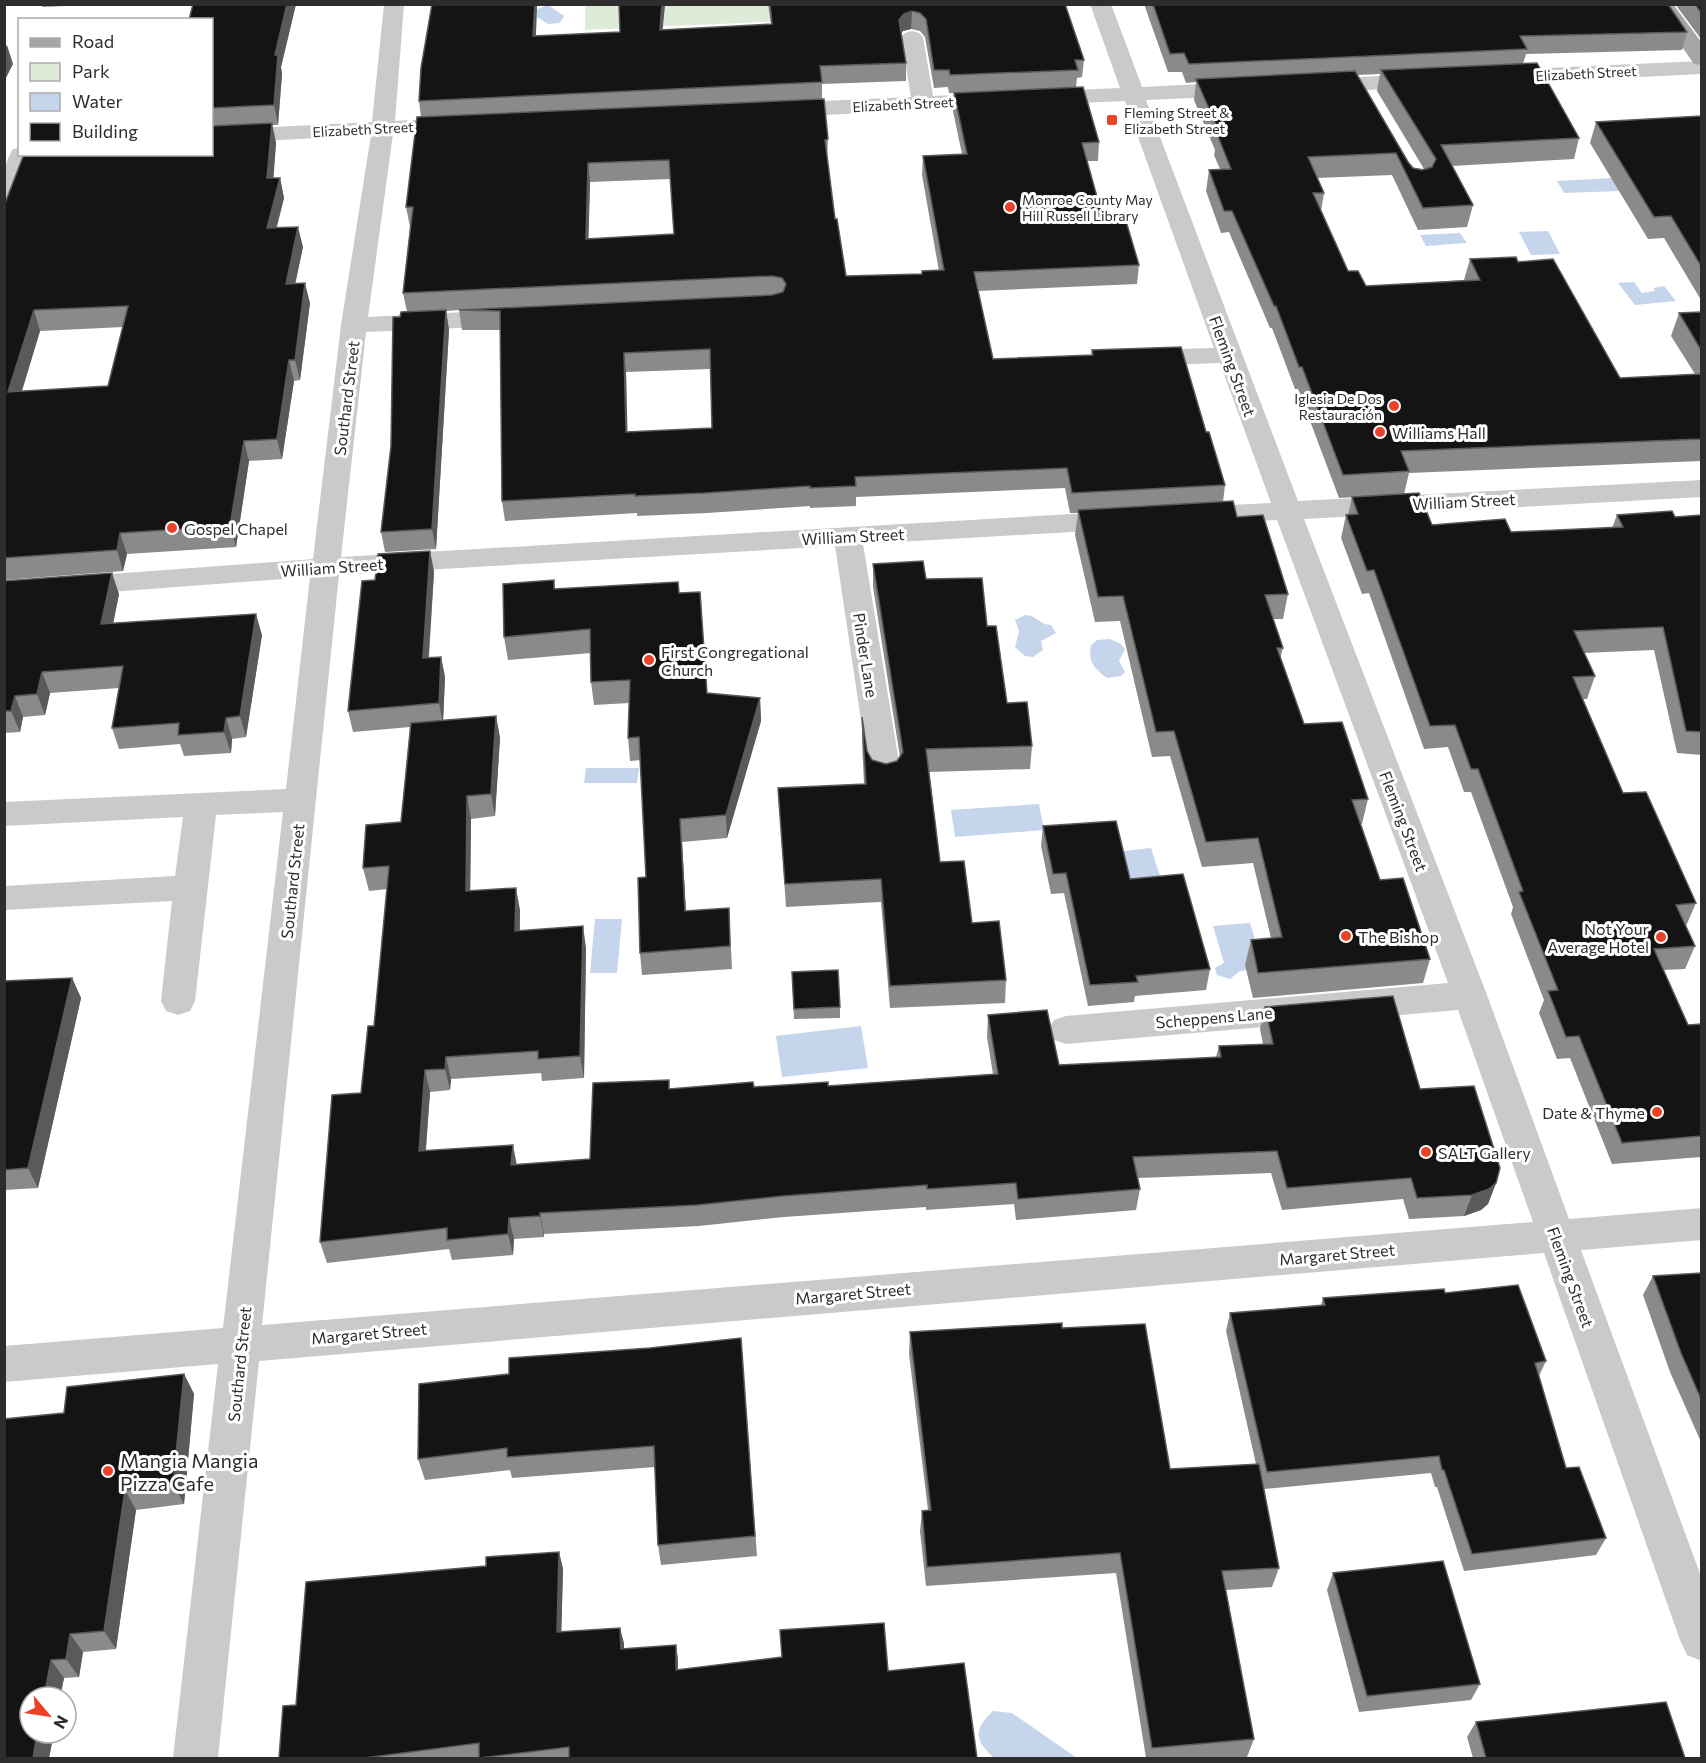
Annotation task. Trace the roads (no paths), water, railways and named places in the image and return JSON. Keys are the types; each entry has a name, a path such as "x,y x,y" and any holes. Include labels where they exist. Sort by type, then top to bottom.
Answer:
{"main road":[{"path":"1662,4 1701,59"}],"street":[{"name":"Southard Street","path":"195,1758 326,567 354,325 383,128 394,4"},
{"name":"Fleming Street","path":"1100,4 1229,356 1470,995 1701,1640"},
{"path":"912,37 923,103"},
{"name":"Elizabeth Street","path":"1477,78 1701,67"},
{"path":"1300,86 1442,80"},
{"path":"1359,84 1371,104"},
{"name":"Elizabeth Street","path":"757,111 1264,88"},
{"name":"Elizabeth Street","path":"213,137 484,123"},
{"path":"4,208 20,156"},
{"path":"354,325 528,317"},
{"path":"1113,359 1229,356"},
{"name":"William Street","path":"4,591 326,567 1701,488"},
{"name":"Pinder Lane","path":"848,536 885,774"},
{"path":"4,814 301,800"},
{"path":"178,1001 201,805"},
{"path":"4,897 190,888"},
{"name":"Scheppens Lane","path":"1066,1030 1470,995"},
{"name":"Margaret Street","path":"4,1364 1701,1224"}],"water":[{"path":"548,5 564,16 560,23 548,24 529,12"},
{"path":"1612,178 1620,191 1564,193 1557,181"},
{"path":"1548,231 1560,254 1531,255 1519,232"},
{"path":"1460,233 1467,243 1426,246 1420,235"},
{"path":"1634,282 1642,293 1655,291 1653,288 1664,286 1676,301 1635,305 1618,283"},
{"path":"1025,615 1051,625 1056,633 1041,641 1043,650 1033,657 1025,656 1015,647 1019,631 1015,620"},
{"path":"1110,639 1121,644 1125,649 1119,661 1125,672 1121,676 1107,678 1093,664 1090,651 1091,645 1097,640"},
{"path":"586,768 639,768 637,783 584,783"},
{"path":"1039,804 1044,830 955,837 951,810"},
{"path":"1151,848 1160,876 1124,880 1116,852"},
{"path":"595,919 622,919 617,973 590,973"},
{"path":"1250,923 1264,969 1240,971 1230,979 1217,975 1215,968 1224,963 1213,926"},
{"path":"861,1026 868,1068 782,1077 776,1036"},
{"path":"993,1711 1012,1713 1077,1758 994,1758 987,1752 978,1735 982,1724"}],"place":[{"name":"Fleming Street & Elizabeth Street","path":"1112,120"},
{"name":"Monroe County May Hill Russell Library","path":"1010,207"},
{"name":"Iglesia De Dos Restauración","path":"1394,406"},
{"name":"Williams Hall","path":"1380,432"},
{"name":"Gospel Chapel","path":"172,528"},
{"name":"First Congregational Church","path":"649,660"},
{"name":"The Bishop","path":"1346,936"},
{"name":"Not Your Average Hotel","path":"1661,937"},
{"name":"Date & Thyme","path":"1657,1112"},
{"name":"SALT Gallery","path":"1426,1152"},
{"name":"Mangia Mangia Pizza Cafe","path":"108,1471"}]}
